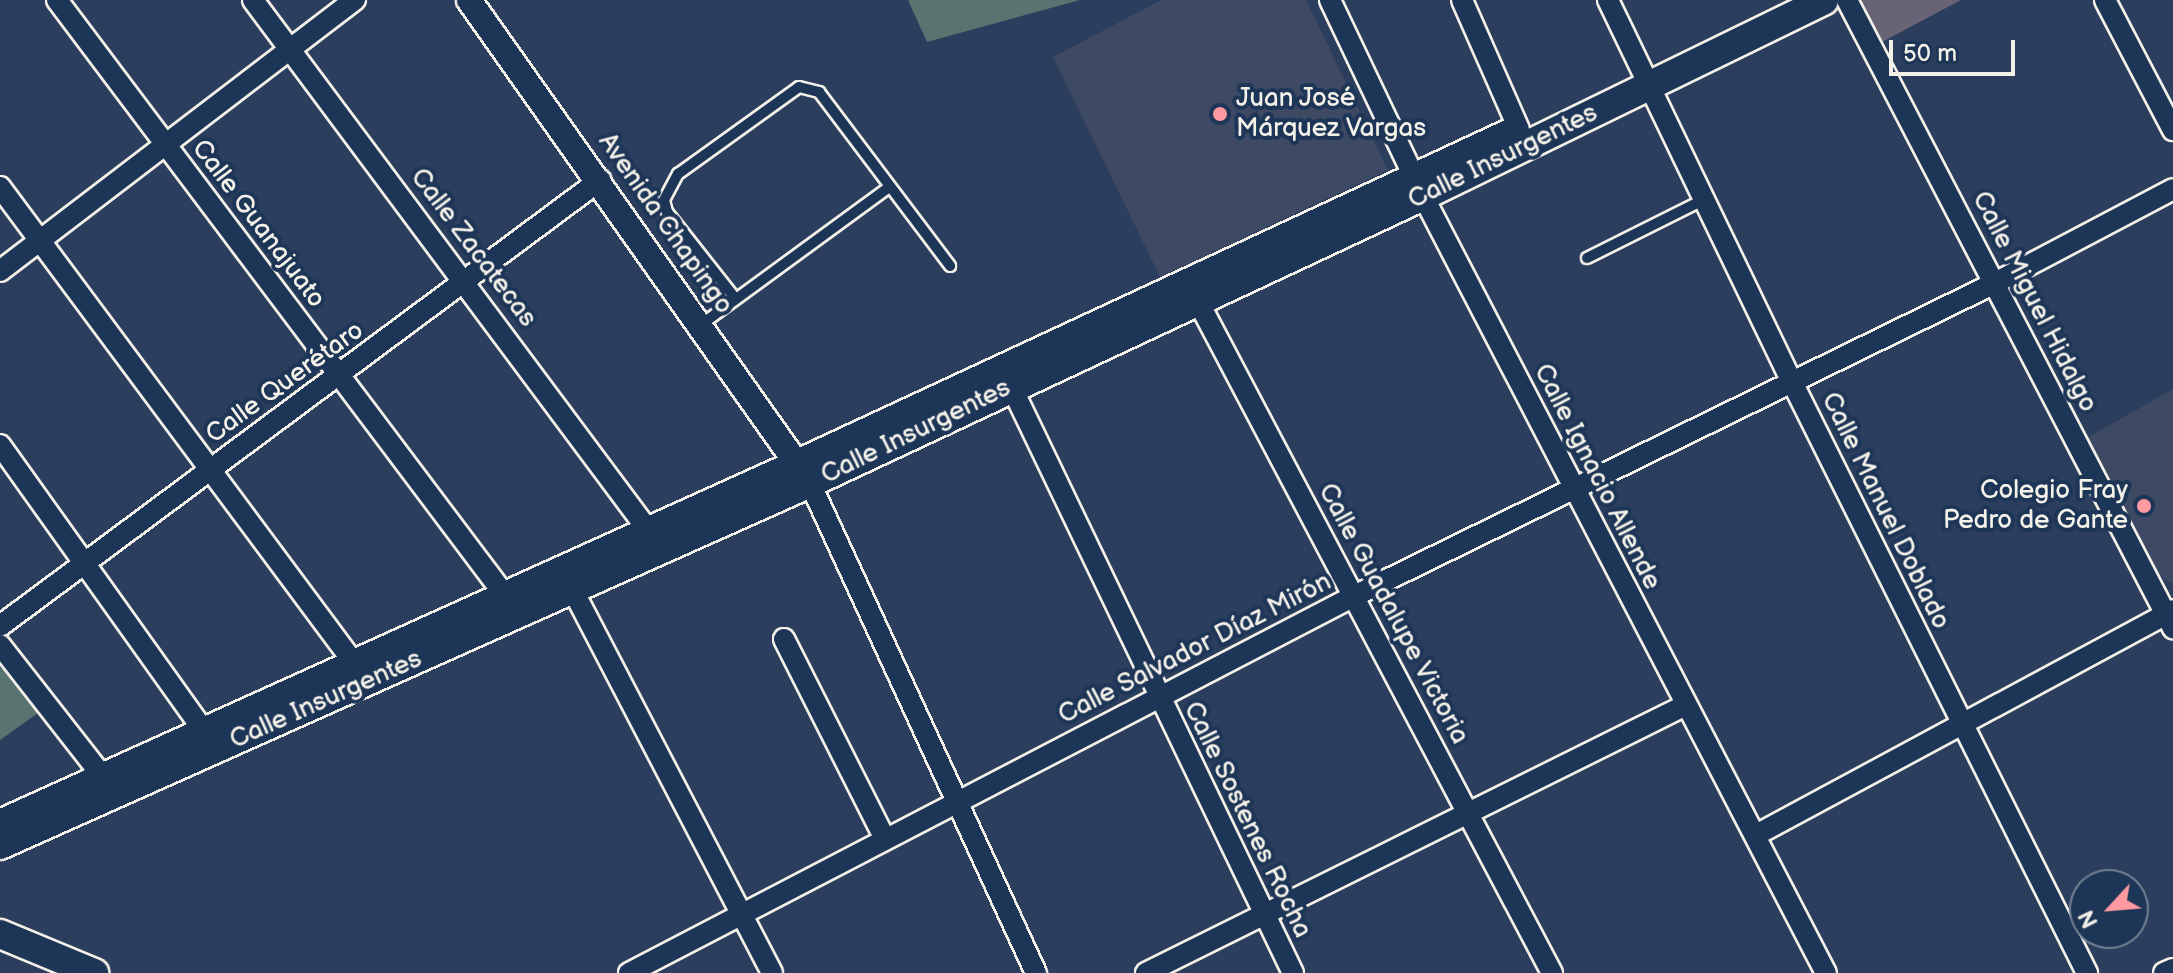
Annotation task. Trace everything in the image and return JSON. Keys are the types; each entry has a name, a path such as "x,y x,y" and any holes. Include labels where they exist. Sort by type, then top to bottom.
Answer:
{"main road":[{"name":"Calle Insurgentes","path":"362,673 504,594 567,579 648,530 805,473 1192,289 1419,186 1647,77 1781,0"},
{"name":"Calle Insurgentes","path":"1419,186 1519,129 1824,0"},
{"name":"Calle Insurgentes","path":"0,845 211,739 805,473 1011,386 1192,289"},
{"name":"Calle Insurgentes","path":"0,824 103,777 211,739"},
{"path":"0,934 94,973"}],"street":[{"name":"Calle Guanajuato","path":"57,0 504,594"},
{"name":"Calle Zacatecas","path":"253,0 467,283 648,530"},
{"path":"0,271 355,0"},
{"name":"Avenida Chapingo","path":"469,0 600,180 805,473"},
{"name":"Calle Ignacio Allende","path":"1330,0 1419,186 1574,491 1826,973"},
{"path":"1462,0 1519,129"},
{"name":"Calle Manuel Doblado","path":"1608,0 1791,380 2087,973"},
{"name":"Calle Miguel Hidalgo","path":"1847,0 2171,617"},
{"path":"2105,0 2173,130"},
{"name":"Calle Querétaro","path":"0,626 467,283 600,180"},
{"path":"0,187 362,673"},
{"name":"Calle Salvador Díaz Mirón","path":"629,973 1354,596 1995,283 2173,189"},
{"name":"Calle Guadalupe Victoria","path":"1192,289 1552,973"},
{"name":"Calle Sostenes Rocha","path":"1011,386 1293,973"},
{"path":"0,445 89,563 211,739"},
{"path":"805,473 960,802 1036,973"},
{"path":"567,579 772,973"},
{"path":"1756,835 2171,617"},
{"path":"784,639 885,839"},
{"path":"0,645 103,777"},
{"path":"1146,973 1262,912 1686,705"},
{"path":"2164,973 2173,969"}],"lane":[{"path":"735,298 667,212 664,200 678,174 789,92 809,87 819,92 888,188 950,266"},
{"path":"702,324 888,188"},
{"path":"1587,258 1705,199"}],"shaded area":[{"name":"Juan José Márquez Vargas","path":"1161,0 1306,0 1388,170 1160,277 1053,57"},
{"name":"Colegio Fray Pedro de Gante","path":"2173,389 2173,584 2149,569 2080,442"}],"green space":[{"path":"908,0 1080,0 927,42"},
{"path":"0,668 38,713 0,740"}],"building":[{"path":"1860,0 1961,0 1882,42"}],"place":[{"name":"Juan José Márquez Vargas","path":"1220,114"},
{"name":"Colegio Fray Pedro de Gante","path":"2144,506"}]}
